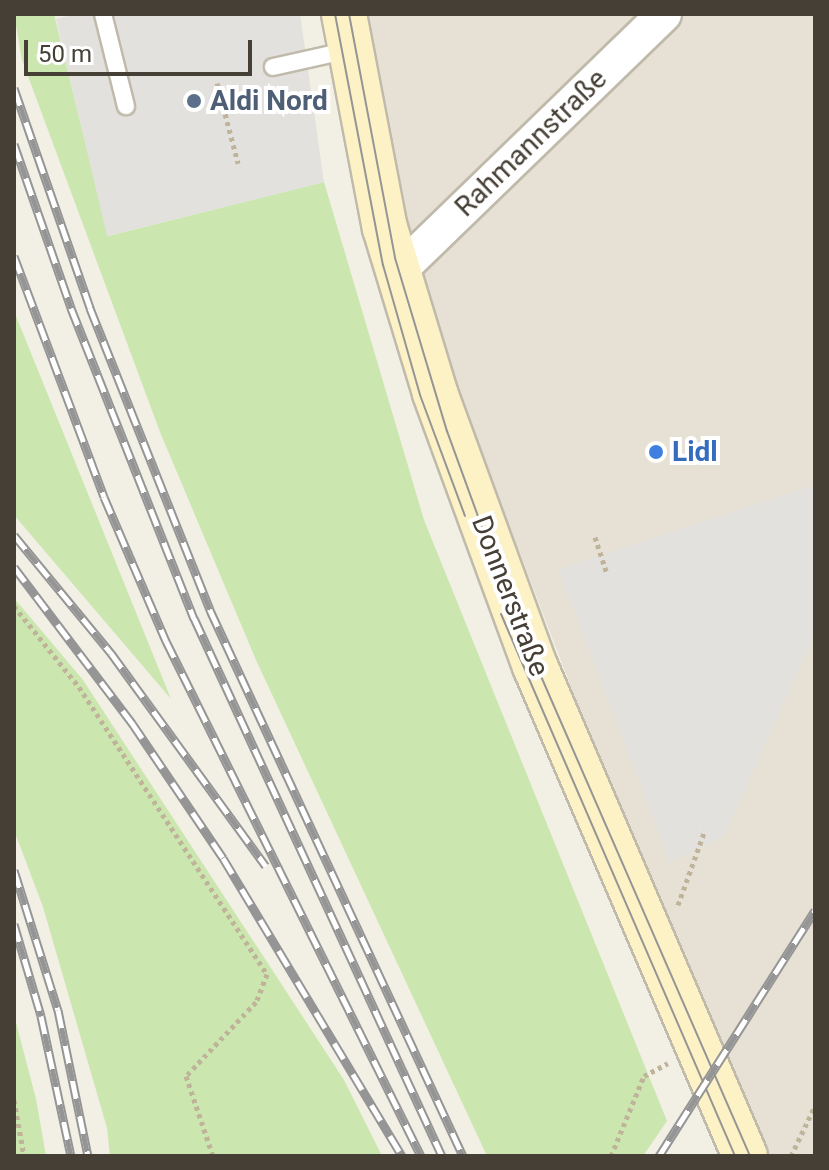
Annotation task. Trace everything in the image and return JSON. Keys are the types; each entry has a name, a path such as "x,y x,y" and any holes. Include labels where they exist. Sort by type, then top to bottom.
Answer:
{"main road":[{"name":"Donnerstraße","path":"347,32 371,166 435,393 535,666 657,957 745,1156"}],"street":[{"name":"Rahmannstraße","path":"399,271 664,14"}],"lane":[{"path":"103,14 126,106"},
{"path":"273,67 347,32"}],"path":[{"path":"217,83 238,163"},
{"path":"595,537 606,571"},
{"path":"14,606 79,687 267,974 256,1002 186,1076 213,1156"},
{"path":"657,957 705,830"},
{"path":"611,1156 644,1076 698,1048"},
{"path":"14,1100 24,1156"},
{"path":"791,1156 815,1106"}],"shaded area":[{"name":"Aldi Nord","path":"76,14 300,14 324,182 107,236 56,19"},
{"path":"361,14 815,14 815,1156 750,1156 408,260"},
{"path":"815,485 815,633 724,837 670,862 558,569"}],"green space":[{"path":"14,14 54,14 108,236 324,182 424,520 667,1121 643,1156 487,1156 256,660 160,432 22,60"},
{"path":"14,309 16,316 171,699 14,515"},
{"path":"14,598 83,680 344,1080 382,1156 110,1156 107,1128 43,907 14,830"},
{"path":"14,1015 36,1099 46,1156 14,1156"}],"tram line":[{"path":"335,14 383,265 420,395 465,516"},
{"path":"349,14 395,258 447,431 513,612 750,1156"},
{"path":"501,614 735,1156"}],"railway":[{"path":"14,88 90,308 210,610 463,1156"},
{"path":"14,144 71,308 194,618 442,1156"},
{"path":"14,256 104,497 166,641 421,1156"},
{"path":"14,535 111,653 266,866"},
{"path":"14,567 132,723 223,858 402,1156"},
{"path":"14,870 58,1010 88,1156"},
{"path":"659,1156 815,910"},
{"path":"14,924 41,1016 71,1156"}],"place":[{"name":"Aldi Nord","path":"194,101"},
{"name":"Lidl","path":"656,452"}]}
